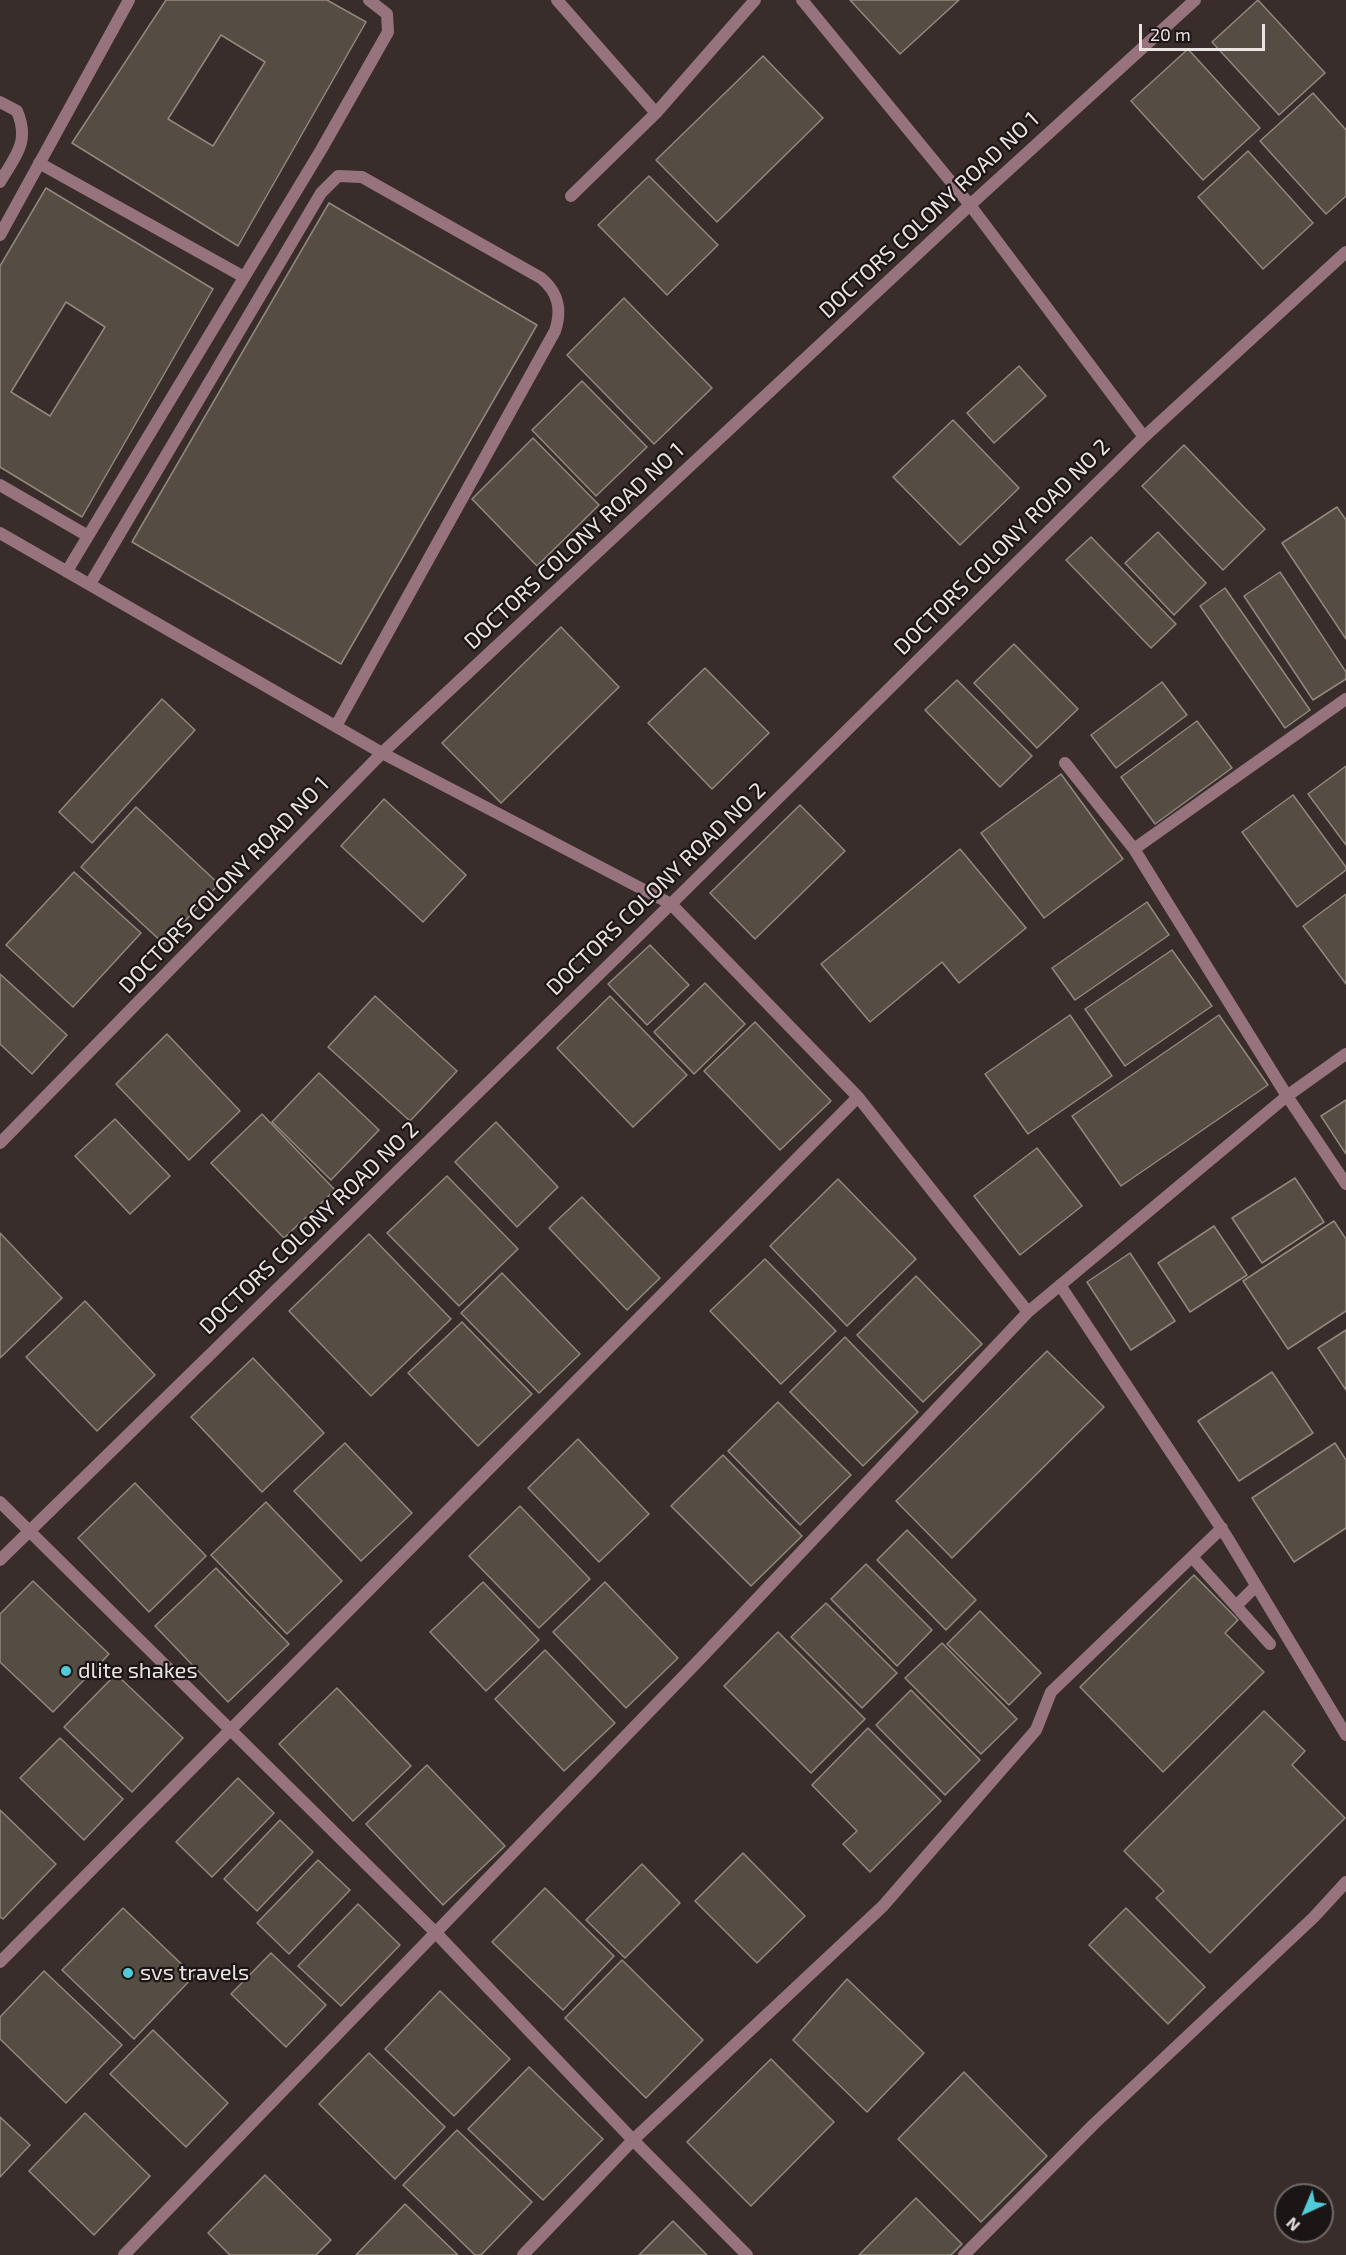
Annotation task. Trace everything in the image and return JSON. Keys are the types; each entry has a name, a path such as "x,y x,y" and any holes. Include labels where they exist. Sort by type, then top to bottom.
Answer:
{"street":[{"path":"0,235 129,0"},
{"path":"67,571 244,278 388,32 387,14 369,0"},
{"path":"557,0 656,112"},
{"path":"571,196 656,112 755,0"},
{"path":"802,0 970,205 1144,436"},
{"name":"DOCTORS COLONY ROAD NO 1","path":"0,1143 382,753 970,205 1195,0"},
{"path":"0,102 17,111 25,132 20,148 0,182"},
{"path":"39,163 244,278"},
{"path":"90,584 321,193 338,176 362,177 541,278 551,287 558,302 560,316 555,331 336,726"},
{"name":"DOCTORS COLONY ROAD NO 2","path":"0,1560 672,904 1144,436 1346,252"},
{"path":"0,485 88,536"},
{"path":"0,533 382,753 672,904 858,1097 1028,1312"},
{"path":"1134,849 1346,699"},
{"path":"1065,763 1134,849 1287,1096 1346,1184"},
{"path":"124,2255 436,1934 1028,1312 1287,1096 1346,1054"},
{"path":"0,1962 858,1097"},
{"path":"1060,1285 1222,1528 1346,1735"},
{"path":"0,1502 436,1934 633,2140 747,2255"},
{"path":"523,2255 633,2140 883,1905 1036,1730 1051,1692 1222,1528"},
{"path":"1192,1557 1270,1644"},
{"path":"1236,1606 1256,1586"},
{"path":"964,2255 1094,2124 1314,1917 1346,1882"}],"building":[{"path":"166,0 327,0 366,22 238,246 72,143","holes":["221,35 265,62 213,146 168,119"]},
{"path":"850,0 959,0 900,54"},
{"path":"1258,0 1325,73 1279,115 1212,42"},
{"path":"1188,49 1260,128 1203,180 1131,101"},
{"path":"763,56 823,118 717,222 656,160"},
{"path":"1313,93 1346,130 1346,196 1326,214 1260,141"},
{"path":"1248,151 1313,223 1263,269 1198,197"},
{"path":"649,176 718,245 667,295 598,225"},
{"path":"46,188 213,289 82,517 0,467 0,266","holes":["66,302 105,327 50,416 11,392"]},
{"path":"329,203 537,325 341,664 132,542"},
{"path":"624,298 712,388 654,444 567,355"},
{"path":"1019,366 1046,396 994,443 967,413"},
{"path":"582,381 647,447 596,496 532,430"},
{"path":"953,420 1019,488 960,545 893,477"},
{"path":"533,438 599,505 537,566 472,499"},
{"path":"1184,445 1265,529 1223,570 1142,486"},
{"path":"1337,507 1346,520 1346,639 1282,543"},
{"path":"1158,532 1206,583 1174,615 1125,563"},
{"path":"1091,537 1176,624 1151,648 1066,560"},
{"path":"1280,572 1346,672 1346,679 1313,700 1244,596"},
{"path":"1225,588 1310,710 1285,728 1200,606"},
{"path":"561,627 619,687 501,803 442,743"},
{"path":"1014,644 1078,709 1037,748 974,683"},
{"path":"705,668 769,733 712,789 648,723"},
{"path":"957,680 1032,756 1000,787 925,710"},
{"path":"1162,682 1187,715 1116,768 1091,735"},
{"path":"162,699 195,730 92,843 59,812"},
{"path":"1197,721 1232,768 1155,824 1121,777"},
{"path":"1346,766 1346,845 1308,794"},
{"path":"1061,774 1123,859 1044,918 981,833"},
{"path":"1293,795 1346,867 1346,870 1297,907 1242,832"},
{"path":"384,799 466,875 423,922 341,846"},
{"path":"800,805 845,851 755,939 710,893"},
{"path":"136,807 219,884 164,944 81,867"},
{"path":"960,849 1026,928 959,983 942,962 870,1022 821,964"},
{"path":"74,872 141,933 73,1007 6,945"},
{"path":"1346,894 1346,984 1303,926"},
{"path":"1147,902 1169,935 1075,1000 1052,968"},
{"path":"650,945 689,985 647,1025 608,984"},
{"path":"1172,950 1212,1006 1125,1066 1085,1009"},
{"path":"0,974 67,1035 32,1074 0,1044"},
{"path":"705,983 745,1024 694,1074 654,1032"},
{"path":"375,996 457,1071 410,1121 328,1047"},
{"path":"610,996 687,1075 633,1127 557,1048"},
{"path":"1070,1015 1112,1076 1028,1134 985,1074"},
{"path":"1219,1015 1268,1085 1121,1186 1072,1116"},
{"path":"755,1022 831,1101 780,1150 704,1071"},
{"path":"167,1034 240,1111 189,1160 116,1084"},
{"path":"319,1073 379,1130 331,1180 272,1122"},
{"path":"1346,1100 1346,1154 1321,1116"},
{"path":"262,1114 335,1190 284,1238 211,1163"},
{"path":"115,1119 170,1176 130,1214 75,1156"},
{"path":"496,1122 558,1187 517,1227 455,1162"},
{"path":"1037,1148 1082,1206 1020,1255 974,1196"},
{"path":"447,1176 518,1249 459,1306 387,1233"},
{"path":"1295,1178 1324,1222 1262,1263 1232,1218"},
{"path":"838,1179 916,1259 847,1326 770,1246"},
{"path":"582,1197 660,1278 627,1310 549,1228"},
{"path":"1334,1221 1346,1239 1346,1311 1288,1349 1243,1281"},
{"path":"1214,1226 1247,1275 1190,1312 1158,1263"},
{"path":"0,1233 62,1298 0,1358"},
{"path":"369,1234 451,1319 371,1396 289,1311"},
{"path":"1130,1253 1175,1321 1131,1350 1087,1282"},
{"path":"765,1259 836,1331 781,1384 710,1311"},
{"path":"502,1273 580,1354 539,1393 461,1313"},
{"path":"916,1276 982,1344 923,1402 857,1335"},
{"path":"85,1301 155,1375 97,1431 26,1357"},
{"path":"462,1322 532,1394 478,1446 408,1373"},
{"path":"1346,1330 1346,1390 1318,1348"},
{"path":"845,1337 918,1412 863,1466 790,1392"},
{"path":"1047,1351 1104,1407 952,1558 896,1501"},
{"path":"253,1358 324,1433 262,1492 191,1417"},
{"path":"1272,1372 1313,1433 1239,1481 1198,1421"},
{"path":"778,1402 851,1475 800,1525 728,1451"},
{"path":"578,1439 649,1514 599,1562 528,1488"},
{"path":"345,1443 412,1513 361,1561 294,1491"},
{"path":"1335,1443 1346,1460 1346,1528 1294,1562 1252,1498"},
{"path":"723,1455 802,1536 751,1586 671,1506"},
{"path":"135,1483 206,1556 149,1612 78,1538"},
{"path":"266,1502 342,1581 287,1634 211,1555"},
{"path":"520,1506 590,1579 539,1628 469,1556"},
{"path":"907,1530 976,1600 946,1630 877,1560"},
{"path":"866,1564 932,1630 897,1666 831,1599"},
{"path":"216,1568 289,1644 228,1702 155,1626"},
{"path":"1194,1575 1238,1620 1225,1633 1264,1672 1163,1772 1080,1687"},
{"path":"33,1581 109,1654 53,1712 0,1662 0,1614"},
{"path":"483,1582 539,1640 486,1691 430,1632"},
{"path":"605,1582 678,1658 626,1708 553,1632"},
{"path":"826,1603 897,1673 862,1708 791,1637"},
{"path":"980,1611 1041,1673 1009,1705 947,1644"},
{"path":"778,1632 865,1719 811,1773 724,1686"},
{"path":"942,1643 1017,1719 981,1754 905,1678"},
{"path":"545,1650 615,1723 564,1771 495,1699"},
{"path":"116,1674 183,1738 132,1792 64,1727"},
{"path":"337,1688 411,1766 353,1821 279,1744"},
{"path":"911,1690 980,1760 945,1795 876,1725"},
{"path":"1264,1711 1305,1751 1292,1765 1345,1818 1210,1953 1156,1898 1164,1891 1124,1851"},
{"path":"868,1728 941,1801 870,1872 843,1844 857,1831 812,1785"},
{"path":"60,1738 123,1799 84,1840 20,1778"},
{"path":"427,1765 505,1846 443,1905 366,1824"},
{"path":"238,1778 274,1813 212,1877 176,1842"},
{"path":"0,1810 56,1864 3,1919 0,1917"},
{"path":"280,1820 313,1852 257,1911 224,1879"},
{"path":"743,1853 805,1916 757,1963 695,1901"},
{"path":"318,1860 350,1890 289,1954 257,1923"},
{"path":"642,1864 680,1903 625,1958 586,1920"},
{"path":"545,1888 614,1956 563,2010 492,1942"},
{"path":"358,1904 400,1945 341,2006 298,1966"},
{"name":"svs travels","path":"123,1908 194,1976 134,2039 62,1970"},
{"path":"1126,1908 1205,1987 1168,2024 1089,1945"},
{"path":"271,1953 326,2005 286,2047 231,1994"},
{"path":"622,1960 703,2040 646,2098 565,2018"},
{"path":"44,1971 122,2045 66,2103 0,2039 0,2017"},
{"path":"847,1979 924,2053 867,2112 793,2040"},
{"path":"440,1991 510,2059 454,2116 385,2049"},
{"path":"153,2030 228,2103 186,2147 110,2074"},
{"path":"369,2053 445,2127 395,2179 319,2104"},
{"path":"771,2059 834,2122 751,2206 687,2142"},
{"path":"529,2067 603,2139 543,2200 468,2129"},
{"path":"964,2072 1047,2156 981,2222 898,2139"},
{"path":"85,2113 150,2176 94,2235 29,2171"},
{"path":"0,2117 30,2145 0,2177"},
{"path":"457,2130 532,2202 481,2255 475,2255 403,2185"},
{"path":"265,2175 331,2240 316,2255 230,2255 208,2233"},
{"path":"916,2198 962,2244 951,2255 859,2255"},
{"path":"405,2204 458,2255 356,2255"},
{"path":"673,2221 707,2255 639,2255"}],"place":[{"name":"dlite shakes","path":"66,1671"},
{"name":"svs travels","path":"128,1973"}]}
